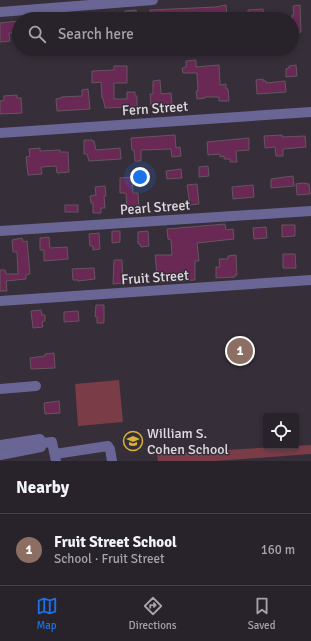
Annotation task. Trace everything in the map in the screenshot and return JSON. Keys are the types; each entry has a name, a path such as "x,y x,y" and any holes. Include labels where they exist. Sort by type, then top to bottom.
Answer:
{"street":[{"path":"0,12 153,0"},
{"name":"Fern Street","path":"0,133 311,112"},
{"name":"Pearl Street","path":"0,231 311,211"},
{"name":"Fruit Street","path":"0,301 311,280"},
{"path":"0,388 36,386"},
{"path":"0,445 40,439 42,443"},
{"path":"42,443 52,442 55,457 108,446 112,461"},
{"path":"0,454 41,447 42,443"}],"shaded area":[{"path":"119,380 123,422 78,426 75,384"},
{"path":"311,445 311,454 216,461 158,461 157,454 263,448 299,449 299,446"}],"building":[{"path":"226,5 227,12 150,12 150,10 216,7"},
{"path":"300,5 301,32 299,32 299,12 294,12 293,6"},
{"path":"263,9 263,12 248,12 248,10"},
{"path":"136,10 136,12 125,12"},
{"path":"12,22 12,33 9,33 10,41 0,42 0,23"},
{"path":"196,60 196,67 219,65 220,85 226,84 229,101 219,101 219,97 205,97 197,99 197,73 183,73 182,68 186,67 186,61"},
{"path":"296,65 297,76 286,77 286,69 289,68 289,66"},
{"path":"114,66 127,66 127,83 114,83 114,99 127,99 127,92 135,92 135,96 137,96 137,109 129,109 126,107 105,108 102,98 101,82 92,83 92,71 114,70"},
{"path":"263,79 266,83 285,81 286,92 257,94 256,80"},
{"path":"160,80 161,94 171,93 172,104 151,106 150,94 153,94 153,81"},
{"path":"88,89 90,109 57,111 56,99 61,97 82,96 82,90"},
{"path":"17,95 17,98 21,98 22,113 0,114 0,101 4,100 4,96"},
{"path":"175,135 176,148 180,147 181,156 172,157 171,149 141,150 141,161 135,161 131,138"},
{"path":"282,135 282,137 305,136 306,147 283,149 283,156 276,156 275,147 265,148 264,136"},
{"path":"249,138 249,150 236,151 237,162 230,162 230,159 224,159 224,156 220,157 220,154 208,155 207,142"},
{"path":"84,140 94,141 96,150 120,148 121,159 89,161 87,154 84,154"},
{"path":"40,148 40,151 60,150 60,152 68,152 69,172 57,173 56,166 41,167 42,174 28,175 26,157 30,156 29,149"},
{"path":"208,166 209,176 199,177 199,167"},
{"path":"181,169 182,178 167,179 166,171"},
{"path":"293,176 294,186 271,188 271,179"},
{"path":"132,177 133,193 138,193 139,210 127,211 126,193 120,193 120,178"},
{"path":"197,184 199,204 190,205 187,185"},
{"path":"296,184 309,184 310,194 297,195"},
{"path":"253,185 254,197 233,199 232,187"},
{"path":"105,186 105,208 101,208 101,213 93,213 93,203 91,203 90,196 96,195 95,187"},
{"path":"65,205 78,205 78,212 65,212"},
{"path":"225,224 226,230 233,229 234,239 197,243 199,261 195,261 195,280 160,282 160,273 157,274 155,255 172,255 171,240 168,239 167,229"},
{"path":"282,225 295,225 295,236 282,237"},
{"path":"266,227 267,238 254,239 253,228"},
{"path":"112,231 120,231 120,242 112,243"},
{"path":"148,231 149,246 141,247 140,244 138,244 138,232"},
{"path":"99,233 100,249 93,250 93,246 90,246 89,234"},
{"path":"49,237 50,248 67,247 68,259 44,261 44,250 40,250 40,238"},
{"path":"22,238 23,242 27,241 30,274 26,275 26,279 6,281 7,291 0,291 0,270 5,270 6,274 18,274 17,252 13,252 12,240"},
{"path":"283,254 295,254 296,268 283,268"},
{"path":"236,255 237,275 235,275 235,277 216,278 216,267 220,267 219,259 228,259 228,256"},
{"path":"114,260 122,260 123,283 113,284"},
{"path":"94,268 95,279 78,281 73,280 72,269"},
{"path":"96,305 104,305 104,323 97,323 97,317 95,317"},
{"path":"41,310 42,315 45,315 45,321 42,322 43,327 33,328 31,311"},
{"path":"78,311 79,321 64,322 64,312"},
{"path":"54,353 55,368 31,369 30,358"},
{"path":"59,401 60,413 45,414 44,403"}],"place":[{"name":"Fruit Street School","path":"240,351"},
{"name":"William S. Cohen School","path":"133,441"}]}
